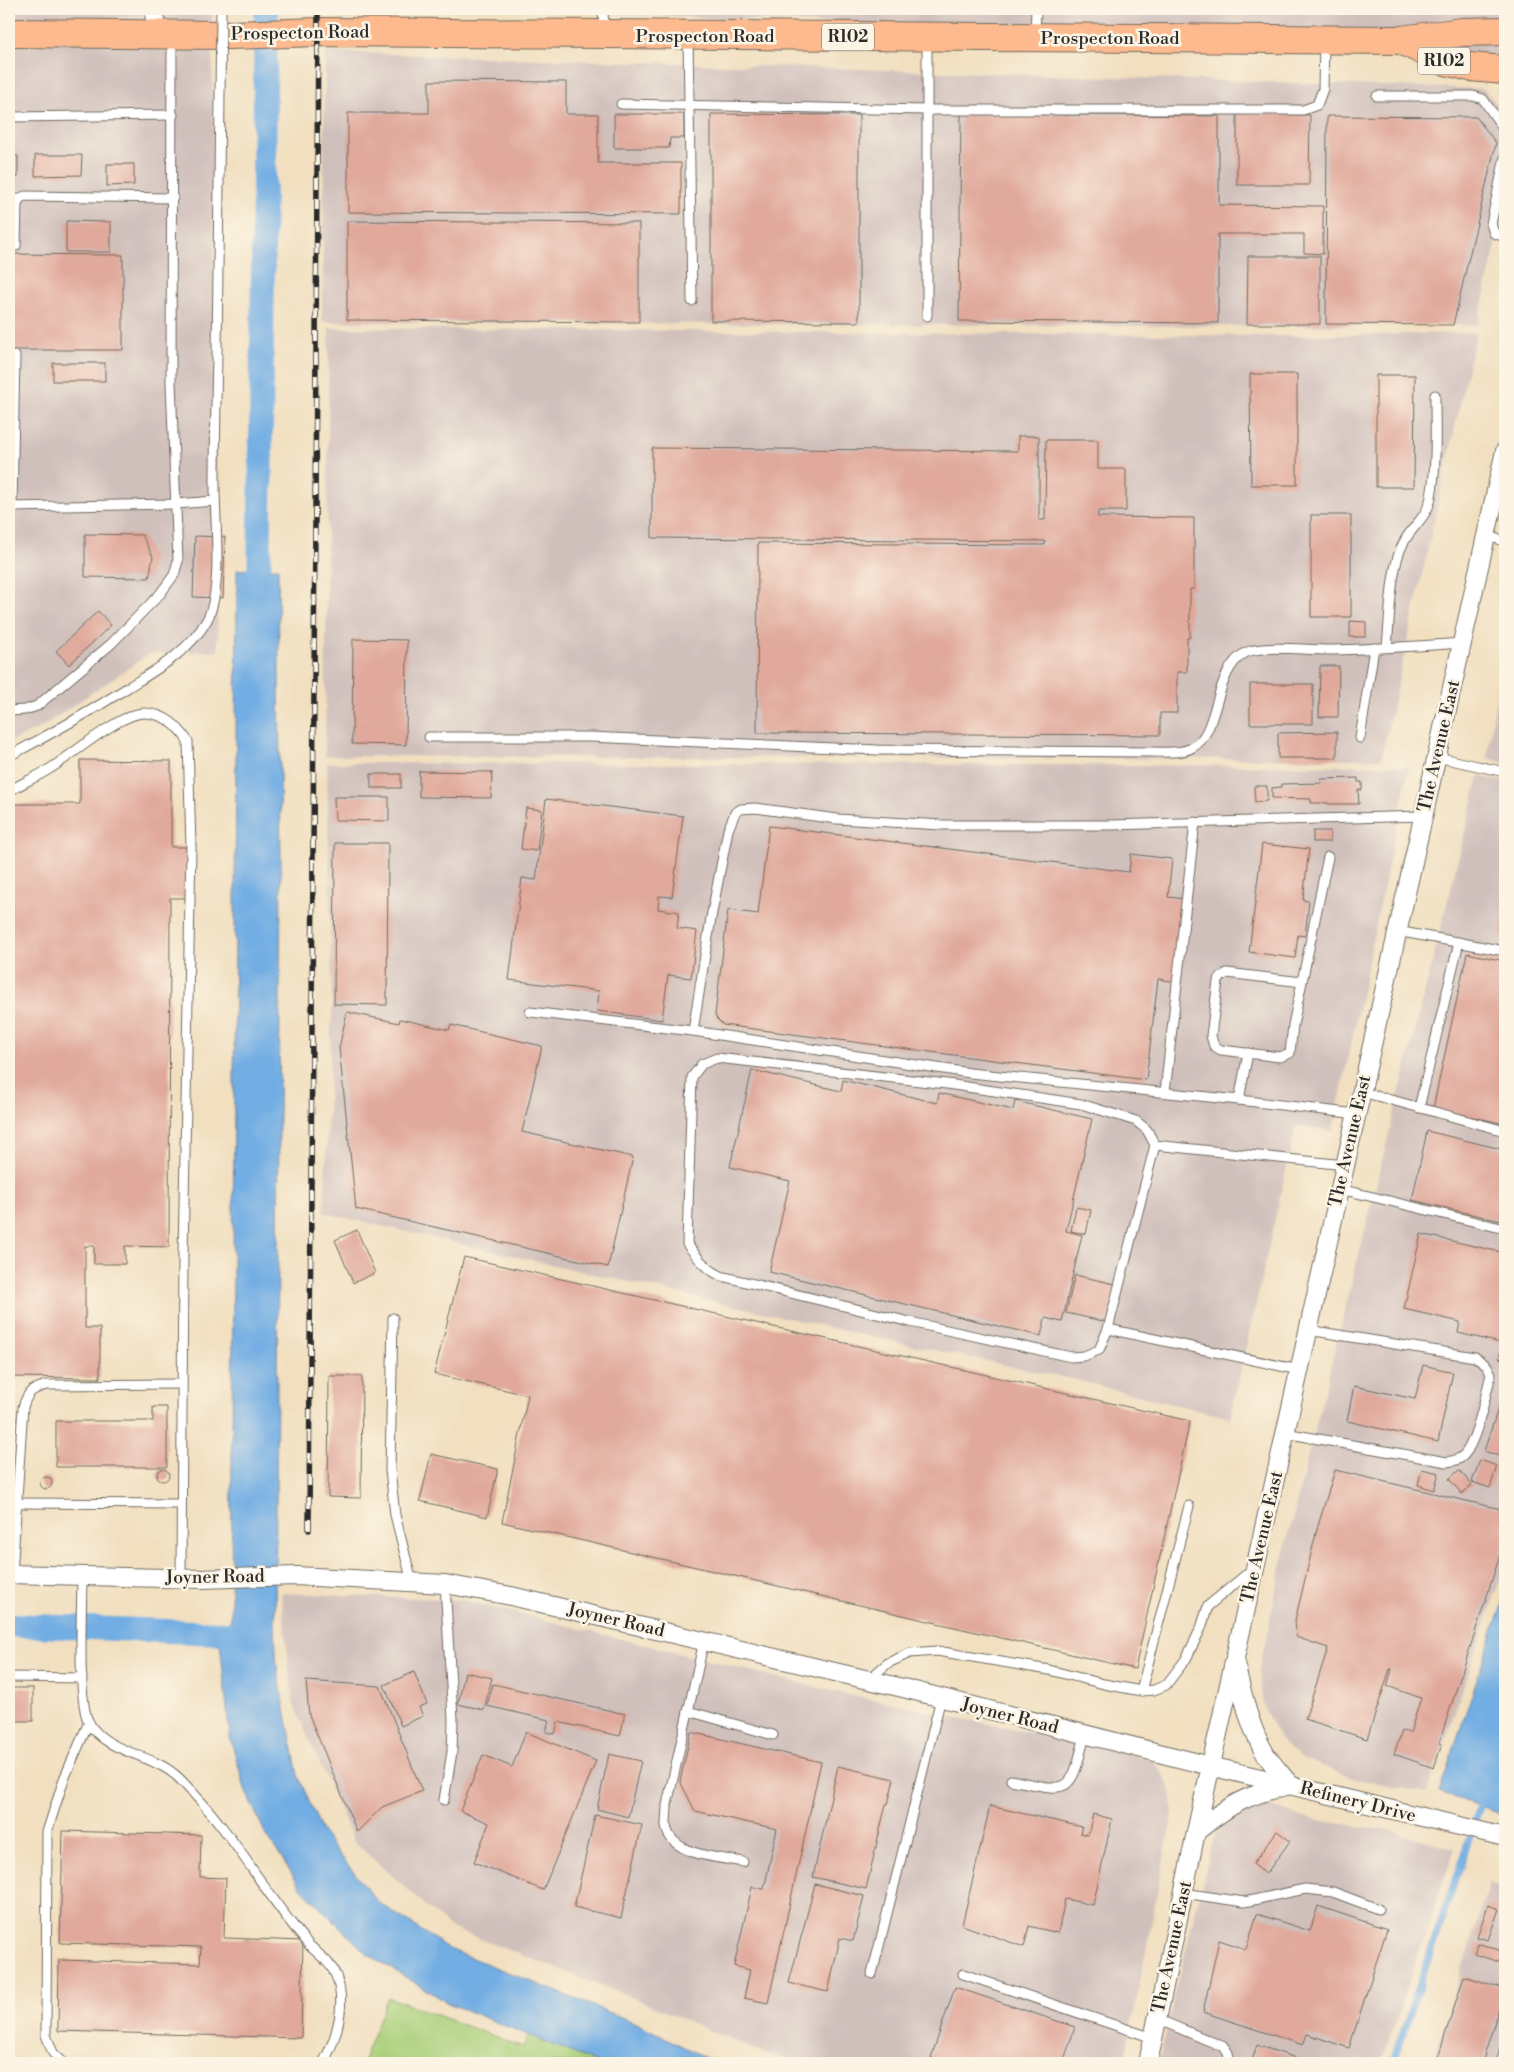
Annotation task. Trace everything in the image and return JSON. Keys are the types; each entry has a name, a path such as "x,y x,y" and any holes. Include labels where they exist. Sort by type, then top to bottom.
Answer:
{"main road":[{"name":"Prospecton Road","path":"9,33 160,26 230,35 604,22 688,36 1401,40"},
{"name":"R102","path":"1401,40 1462,32 1505,31"},
{"name":"R102","path":"1401,40 1445,61 1501,73"}],"street":[{"name":"The Avenue East","path":"1148,2063 1210,1766 1505,451"},
{"name":"Joyner Road","path":"10,1574 202,1579 296,1576 445,1584 511,1596 868,1680 1210,1766"},
{"path":"1196,1832 1222,1810 1243,1798 1290,1786 1266,1755 1254,1730 1244,1702 1234,1660"},
{"name":"Refinery Drive","path":"1210,1766 1505,1837"}],"lane":[{"path":"9,756 73,722 153,671 176,655 199,632 208,618 216,582 215,501 221,9"},
{"path":"1035,38 1036,9"},
{"path":"9,711 32,708 51,695 111,644 160,594 174,574 178,561 171,382 173,115 160,26"},
{"path":"688,36 692,301"},
{"path":"926,37 927,316"},
{"path":"621,104 927,110 1303,110 1317,105 1323,89 1324,40"},
{"path":"1377,96 1473,96 1483,99 1505,131"},
{"path":"9,117 173,115"},
{"path":"1505,157 1490,224 1494,232 1505,237"},
{"path":"16,246 17,205 20,198 25,196 173,198"},
{"path":"15,356 11,507 176,504 215,501"},
{"path":"1387,647 1398,559 1404,542 1423,518 1431,498 1435,439 1435,394"},
{"path":"1486,536 1505,541"},
{"path":"429,736 590,737 878,750 1182,751 1193,747 1204,739 1223,682 1235,662 1246,652 1258,649 1331,650 1462,643"},
{"path":"1360,738 1374,648"},
{"path":"9,791 47,771 124,719 144,713 165,718 178,727 188,741 191,847 180,1578"},
{"path":"1437,756 1505,772"},
{"path":"693,1031 711,918 728,830 735,813 741,809 755,808 837,819 942,825 1111,825 1423,816"},
{"path":"1165,1092 1195,822"},
{"path":"1302,982 1227,973 1221,977 1218,981 1212,1040 1214,1046 1220,1050 1280,1057 1290,1053 1302,982 1328,857"},
{"path":"1397,931 1505,951"},
{"path":"1419,1108 1459,942"},
{"path":"530,1012 693,1031 970,1073 1165,1092 1356,1114"},
{"path":"1239,1100 1248,1054"},
{"path":"717,1058 957,1085 1081,1104 1136,1121 1147,1130 1155,1145 1108,1329 1098,1350 1084,1356 1071,1357 910,1322 721,1276 712,1272 698,1259 687,1244 692,1077 702,1064 717,1058"},
{"path":"1362,1092 1505,1131"},
{"path":"1155,1145 1345,1164"},
{"path":"1340,1189 1505,1229"},
{"path":"393,1318 390,1470 394,1515 412,1582"},
{"path":"1108,1329 1299,1370"},
{"path":"1285,1433 1447,1462 1456,1461 1464,1455 1471,1445 1491,1374 1487,1366 1474,1357 1308,1330"},
{"path":"10,1574 23,1407 26,1395 34,1389 46,1386 182,1384"},
{"path":"17,1503 181,1504"},
{"path":"1141,1691 1189,1506"},
{"path":"868,1680 888,1663 910,1653 937,1651 1049,1670 1141,1691 1154,1690 1166,1685 1186,1659 1208,1606 1254,1568"},
{"path":"82,1576 82,1678 85,1707 89,1722 110,1743 160,1764 174,1773 212,1812 297,1930 308,1944 330,1964 337,1976 340,1999 339,2013 331,2048 323,2063"},
{"path":"444,1800 452,1752 453,1719 445,1584"},
{"path":"704,1641 668,1805 666,1826 669,1836 675,1844 686,1850 744,1862"},
{"path":"9,1677 82,1678"},
{"path":"872,1974 941,1698"},
{"path":"688,1711 774,1735"},
{"path":"64,2063 53,2052 46,2035 47,1832 64,1779 89,1722"},
{"path":"1011,1780 1051,1788 1061,1788 1068,1784 1077,1770 1086,1735"},
{"path":"1183,1892 1244,1902 1304,1889 1333,1892 1378,1908"},
{"path":"963,1974 1153,2038"},
{"path":"1157,2019 1224,2047 1228,2053 1230,2063"},
{"path":"1501,2063 1505,2048"}],"shaded area":[{"path":"9,9 212,9 218,651 149,654 40,728 9,742"},
{"path":"538,9 1505,9 1505,59"},
{"path":"325,52 1484,89 1505,116 1505,203 1478,325 1248,326 322,322"},
{"path":"329,328 1283,336 1476,333 1381,759 325,756"},
{"path":"1505,641 1505,763 1487,758"},
{"path":"327,763 1409,766 1333,1131 1296,1126 1230,1418 1076,1380 863,1335 324,1213 332,1008"},
{"path":"1479,776 1505,782 1505,1565 1427,1793 1352,1778 1302,1758 1279,1739 1263,1705 1259,1670 1286,1544"},
{"path":"281,1593 463,1600 845,1694 1136,1755 1154,1762 1171,1790 1173,1812 1124,2063 802,2063 765,2054 621,1993 451,1928 355,1843 293,1703"},
{"path":"1272,1806 1303,1818 1390,1831 1455,1848 1381,2063 1158,2063 1213,1840 1227,1815 1241,1807"},
{"path":"1489,1883 1505,1888 1505,2063 1433,2063"}],"green space":[{"path":"388,1997 523,2047 529,2035 598,2063 362,2063"}],"water":[{"path":"278,568 281,870 275,1631 277,1668 298,1775 323,1834 378,1902 449,1949 636,2023 716,2063 598,2063 448,2003 366,1953 302,1889 265,1833 246,1792 230,1737 220,1643 225,1625 229,1624 231,1618 237,570"},
{"path":"1505,1595 1505,1814 1439,1793"}],"building":[{"path":"429,81 566,82 566,114 598,114 598,163 681,163 681,214 348,212 348,113 429,113"},
{"path":"614,114 684,114 684,138 670,138 669,148 614,148"},
{"path":"711,114 859,115 859,322 711,321"},
{"path":"961,114 1219,116 1219,205 1323,206 1323,254 1304,253 1304,234 1218,234 1218,323 959,321"},
{"path":"1237,114 1310,115 1309,185 1237,185"},
{"path":"1327,116 1476,117 1496,143 1453,325 1326,324"},
{"path":"9,155 18,156 18,177 9,177"},
{"path":"35,155 82,155 81,175 35,176"},
{"path":"107,164 134,164 134,185 107,186"},
{"path":"66,221 111,222 111,252 66,252"},
{"path":"347,221 639,223 639,322 347,320"},
{"path":"9,254 123,255 123,350 9,350"},
{"path":"1248,256 1320,256 1320,324 1247,324"},
{"path":"53,363 105,363 105,381 53,381"},
{"path":"1250,374 1297,374 1297,485 1251,485"},
{"path":"1376,375 1415,375 1414,487 1376,487"},
{"path":"1018,436 1039,436 1039,520 1045,520 1046,440 1098,440 1098,469 1126,469 1126,511 1098,511 1098,517 1194,518 1194,589 1190,589 1190,637 1187,638 1187,672 1177,672 1177,713 1160,713 1160,735 757,733 758,543 1045,545 1045,541 652,538 652,448 1018,451"},
{"path":"1311,515 1351,515 1351,617 1311,617"},
{"path":"85,534 142,535 153,557 149,578 85,577"},
{"path":"195,536 225,537 223,598 193,597"},
{"path":"98,611 111,625 69,665 56,651"},
{"path":"1350,621 1366,622 1366,637 1350,637"},
{"path":"353,639 407,640 406,745 352,744"},
{"path":"1320,666 1339,666 1338,717 1319,717"},
{"path":"1250,684 1313,684 1313,724 1250,724"},
{"path":"1337,732 1337,758 1278,758 1278,733"},
{"path":"80,760 171,761 171,847 187,847 187,898 170,898 169,1247 125,1246 125,1264 94,1264 94,1246 85,1246 85,1328 100,1328 100,1378 9,1377 9,804 80,804"},
{"path":"419,771 492,772 491,798 419,797"},
{"path":"371,774 401,774 401,788 371,788"},
{"path":"1358,778 1358,782 1362,782 1362,790 1358,790 1359,804 1311,803 1311,799 1272,798 1272,788 1281,787 1281,784 1322,783 1321,779"},
{"path":"1254,786 1267,786 1267,801 1255,802"},
{"path":"334,797 389,797 389,821 335,820"},
{"path":"546,799 683,816 672,897 659,896 658,909 679,912 677,928 697,931 691,978 668,975 662,1020 597,1011 599,991 509,980 522,878 536,880"},
{"path":"526,808 542,810 537,851 521,849"},
{"path":"769,826 1129,872 1131,854 1172,859 1168,897 1186,899 1176,982 1158,979 1146,1080 723,1025 715,1015 728,910 758,914"},
{"path":"1313,831 1330,831 1330,842 1313,842"},
{"path":"335,843 388,843 387,1005 334,1004"},
{"path":"1262,844 1309,849 1303,900 1309,901 1305,936 1298,935 1295,958 1249,952"},
{"path":"1505,916 1505,938 1500,936"},
{"path":"1467,953 1505,961 1505,1124 1433,1108"},
{"path":"347,1012 399,1023 400,1019 449,1030 451,1025 542,1046 522,1132 633,1157 608,1267 356,1209 339,1048"},
{"path":"752,1070 841,1091 843,1080 937,1103 939,1093 1013,1110 1015,1101 1092,1119 1066,1231 1082,1235 1062,1322 1045,1318 1041,1336 769,1272 790,1181 730,1167"},
{"path":"1427,1131 1505,1150 1505,1222 1412,1200"},
{"path":"1076,1207 1091,1210 1086,1234 1071,1231"},
{"path":"357,1230 375,1273 353,1283 335,1240"},
{"path":"1421,1234 1505,1253 1505,1344 1458,1333 1460,1322 1404,1309"},
{"path":"464,1257 1190,1421 1135,1669 502,1522 528,1395 434,1374"},
{"path":"1075,1275 1115,1284 1107,1322 1066,1313"},
{"path":"1502,1348 1505,1348 1505,1359 1499,1358"},
{"path":"1423,1365 1453,1372 1438,1442 1347,1421 1354,1386 1415,1399"},
{"path":"329,1376 362,1376 361,1498 328,1497"},
{"path":"1505,1388 1505,1458 1484,1451"},
{"path":"153,1407 167,1407 167,1467 56,1467 56,1421 153,1421"},
{"path":"431,1454 498,1469 487,1517 420,1501"},
{"path":"1480,1460 1497,1466 1490,1488 1472,1482"},
{"path":"165,1469 168,1470 168,1480 161,1481 158,1480 157,1473 158,1470"},
{"path":"1422,1469 1439,1473 1434,1490 1418,1485"},
{"path":"1335,1470 1505,1510 1505,1540 1439,1743 1442,1744 1434,1768 1394,1754 1402,1731 1410,1733 1421,1698 1387,1686 1392,1669 1390,1669 1367,1739 1305,1719 1328,1648 1296,1637 1295,1621 1317,1529"},
{"path":"1459,1470 1472,1485 1462,1494 1449,1479"},
{"path":"48,1477 51,1478 51,1488 44,1489 41,1488 40,1481 41,1478"},
{"path":"414,1672 427,1704 419,1707 423,1716 401,1726 384,1685"},
{"path":"465,1672 492,1678 484,1710 458,1704"},
{"path":"306,1681 380,1686 422,1791 382,1807 357,1832 309,1715"},
{"path":"493,1684 625,1714 620,1736 558,1722 555,1734 546,1732 549,1720 487,1706"},
{"path":"9,1688 33,1688 33,1721 9,1721"},
{"path":"9,1730 12,1730 10,1928 9,1928"},
{"path":"526,1732 596,1761 543,1890 474,1862 489,1823 460,1811 483,1755 512,1767"},
{"path":"691,1732 821,1762 768,2003 744,1998 750,1970 734,1966 752,1887 764,1889 777,1829 695,1811 680,1781"},
{"path":"609,1754 641,1761 628,1817 597,1809"},
{"path":"838,1766 894,1779 888,1804 886,1804 866,1889 813,1877"},
{"path":"990,1806 1082,1827 1080,1833 1088,1835 1093,1814 1112,1819 1093,1905 1065,1899 1058,1933 1029,1926 1024,1947 962,1925"},
{"path":"595,1815 642,1825 621,1918 574,1907"},
{"path":"63,1831 201,1835 200,1877 226,1878 224,1938 303,1941 301,2038 58,2031 59,1960 200,1964 201,1947 60,1943"},
{"path":"1277,1831 1290,1841 1266,1874 1253,1864"},
{"path":"815,1884 864,1896 853,1941 840,1938 828,1992 789,1983"},
{"path":"1488,1905 1499,1909 1488,1940 1477,1937"},
{"path":"1318,1906 1387,1929 1349,2048 1307,2034 1303,2045 1203,2012 1219,1940 1246,1949 1257,1914 1310,1931"},
{"path":"1477,1943 1505,1952 1505,1964 1474,1954"},
{"path":"1464,1976 1505,1989 1482,2063 1436,2063"},
{"path":"955,1987 1075,2027 1063,2063 946,2063 931,2058"},
{"path":"1257,2045 1311,2063 1251,2063"}],"waterway":[{"path":"259,599 266,9"},
{"path":"9,1625 246,1634"},
{"path":"1393,2063 1483,1798"}],"railway":[{"path":"309,1530 318,9"}]}
